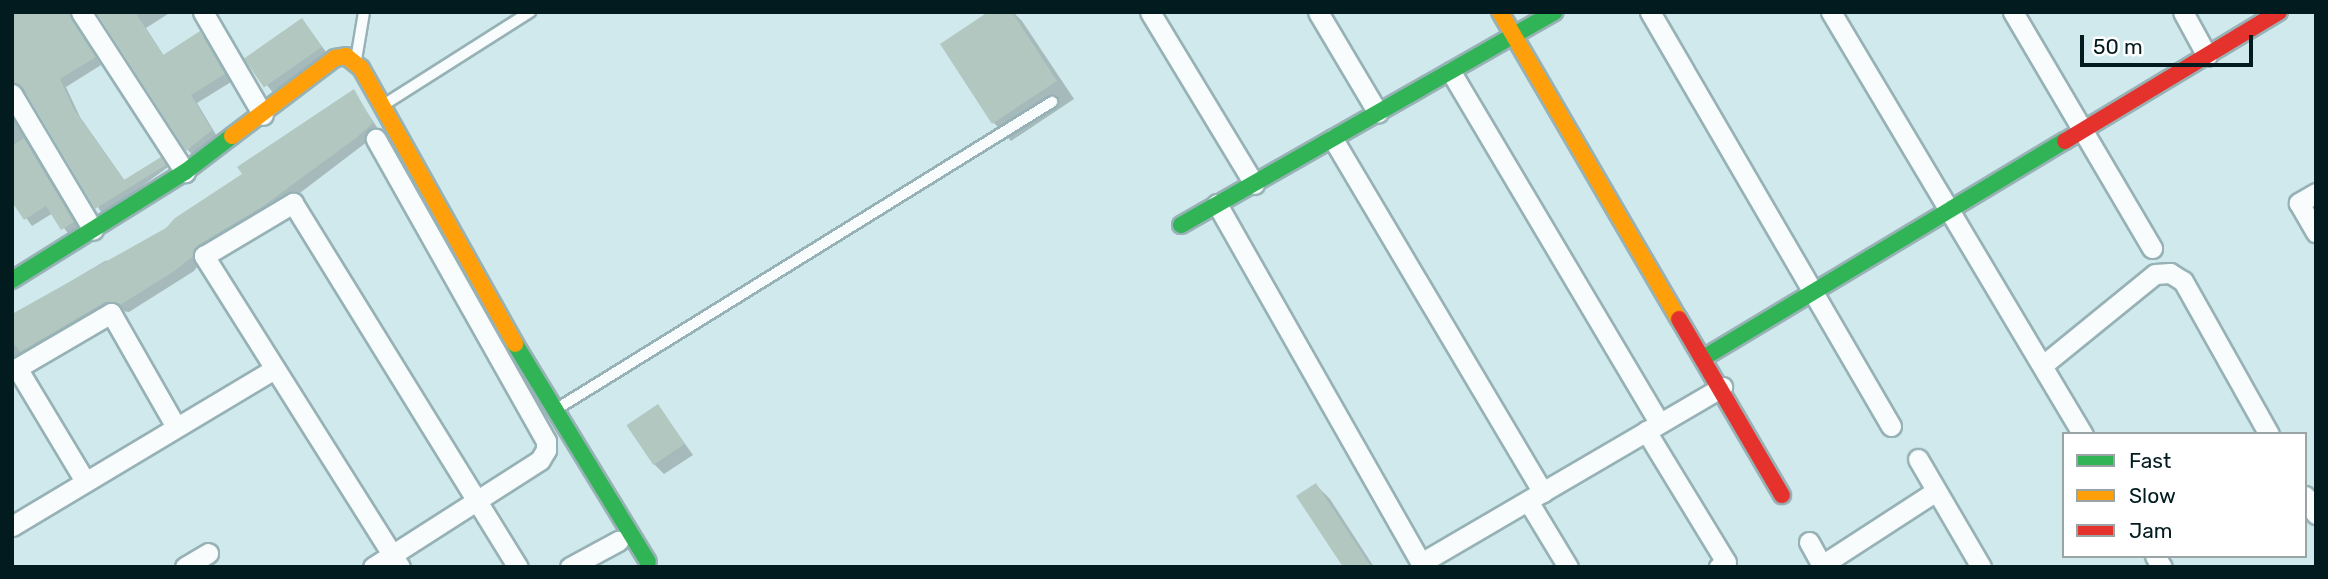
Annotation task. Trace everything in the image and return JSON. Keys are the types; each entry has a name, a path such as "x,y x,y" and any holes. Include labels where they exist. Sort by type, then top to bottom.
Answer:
{"street":[{"path":"81,12 185,172"},
{"path":"203,12 263,115"},
{"path":"1150,12 1254,184"},
{"path":"1318,12 1378,113"},
{"path":"1500,12 1705,357 1782,495"},
{"path":"1181,225 1554,12"},
{"path":"1650,12 1891,426"},
{"path":"1831,12 2082,432"},
{"path":"2013,12 2152,248"},
{"path":"2183,12 2207,56"},
{"path":"1705,357 2280,12"},
{"path":"12,280 185,172 335,58 356,60 553,411 648,562"},
{"path":"1451,72 1653,427 1726,562 1719,567"},
{"path":"12,94 93,230"},
{"path":"373,567 396,561 477,499 540,460 546,441 376,139"},
{"path":"1333,139 1535,496 1567,567"},
{"path":"2316,193 2299,203 2316,232"},
{"path":"396,561 204,256 293,203 518,567"},
{"path":"1217,204 1422,565 1722,387"},
{"path":"2043,365 2155,274 2170,273 2183,281 2268,432"},
{"path":"85,481 17,368 111,313 176,427"},
{"path":"12,526 274,370"},
{"path":"1918,459 1981,567"},
{"path":"1809,542 1822,566 1936,491"},
{"path":"570,567 618,541"},
{"path":"185,567 208,553"}],"lane":[{"path":"356,60 364,12"},
{"path":"382,106 530,12"},
{"path":"553,411 1052,102"}],"building":[{"path":"12,12 69,12 96,57 60,79 73,108 124,180 161,157 166,165 95,209 23,88 12,82"},
{"path":"96,12 135,12 163,55 200,31 225,74 191,95 212,130 186,151"},
{"path":"988,12 1012,12 1057,81 992,124 940,44"},
{"path":"302,18 322,47 264,87 244,59"},
{"path":"354,89 373,123 356,138 262,207 198,245 192,257 173,272 120,305 105,302 20,352 12,341 12,314 166,228 175,218 242,174 237,167"},
{"path":"24,138 74,222 61,230 46,206 24,220 12,202 12,146"},
{"path":"658,404 685,444 653,465 626,425"},
{"path":"1316,483 1371,567 1343,567 1296,496"}],"traffic: fast":[{"path":"1181,225 1554,12"},
{"path":"12,280 185,172 232,136"},
{"path":"1705,357 2065,141"},
{"path":"515,344 648,562"}],"traffic: slow":[{"path":"1500,12 1679,319"},
{"path":"232,136 335,58 346,56 361,68 515,344"}],"traffic: jam":[{"path":"2065,141 2279,12"},
{"path":"1679,319 1782,495"}]}
